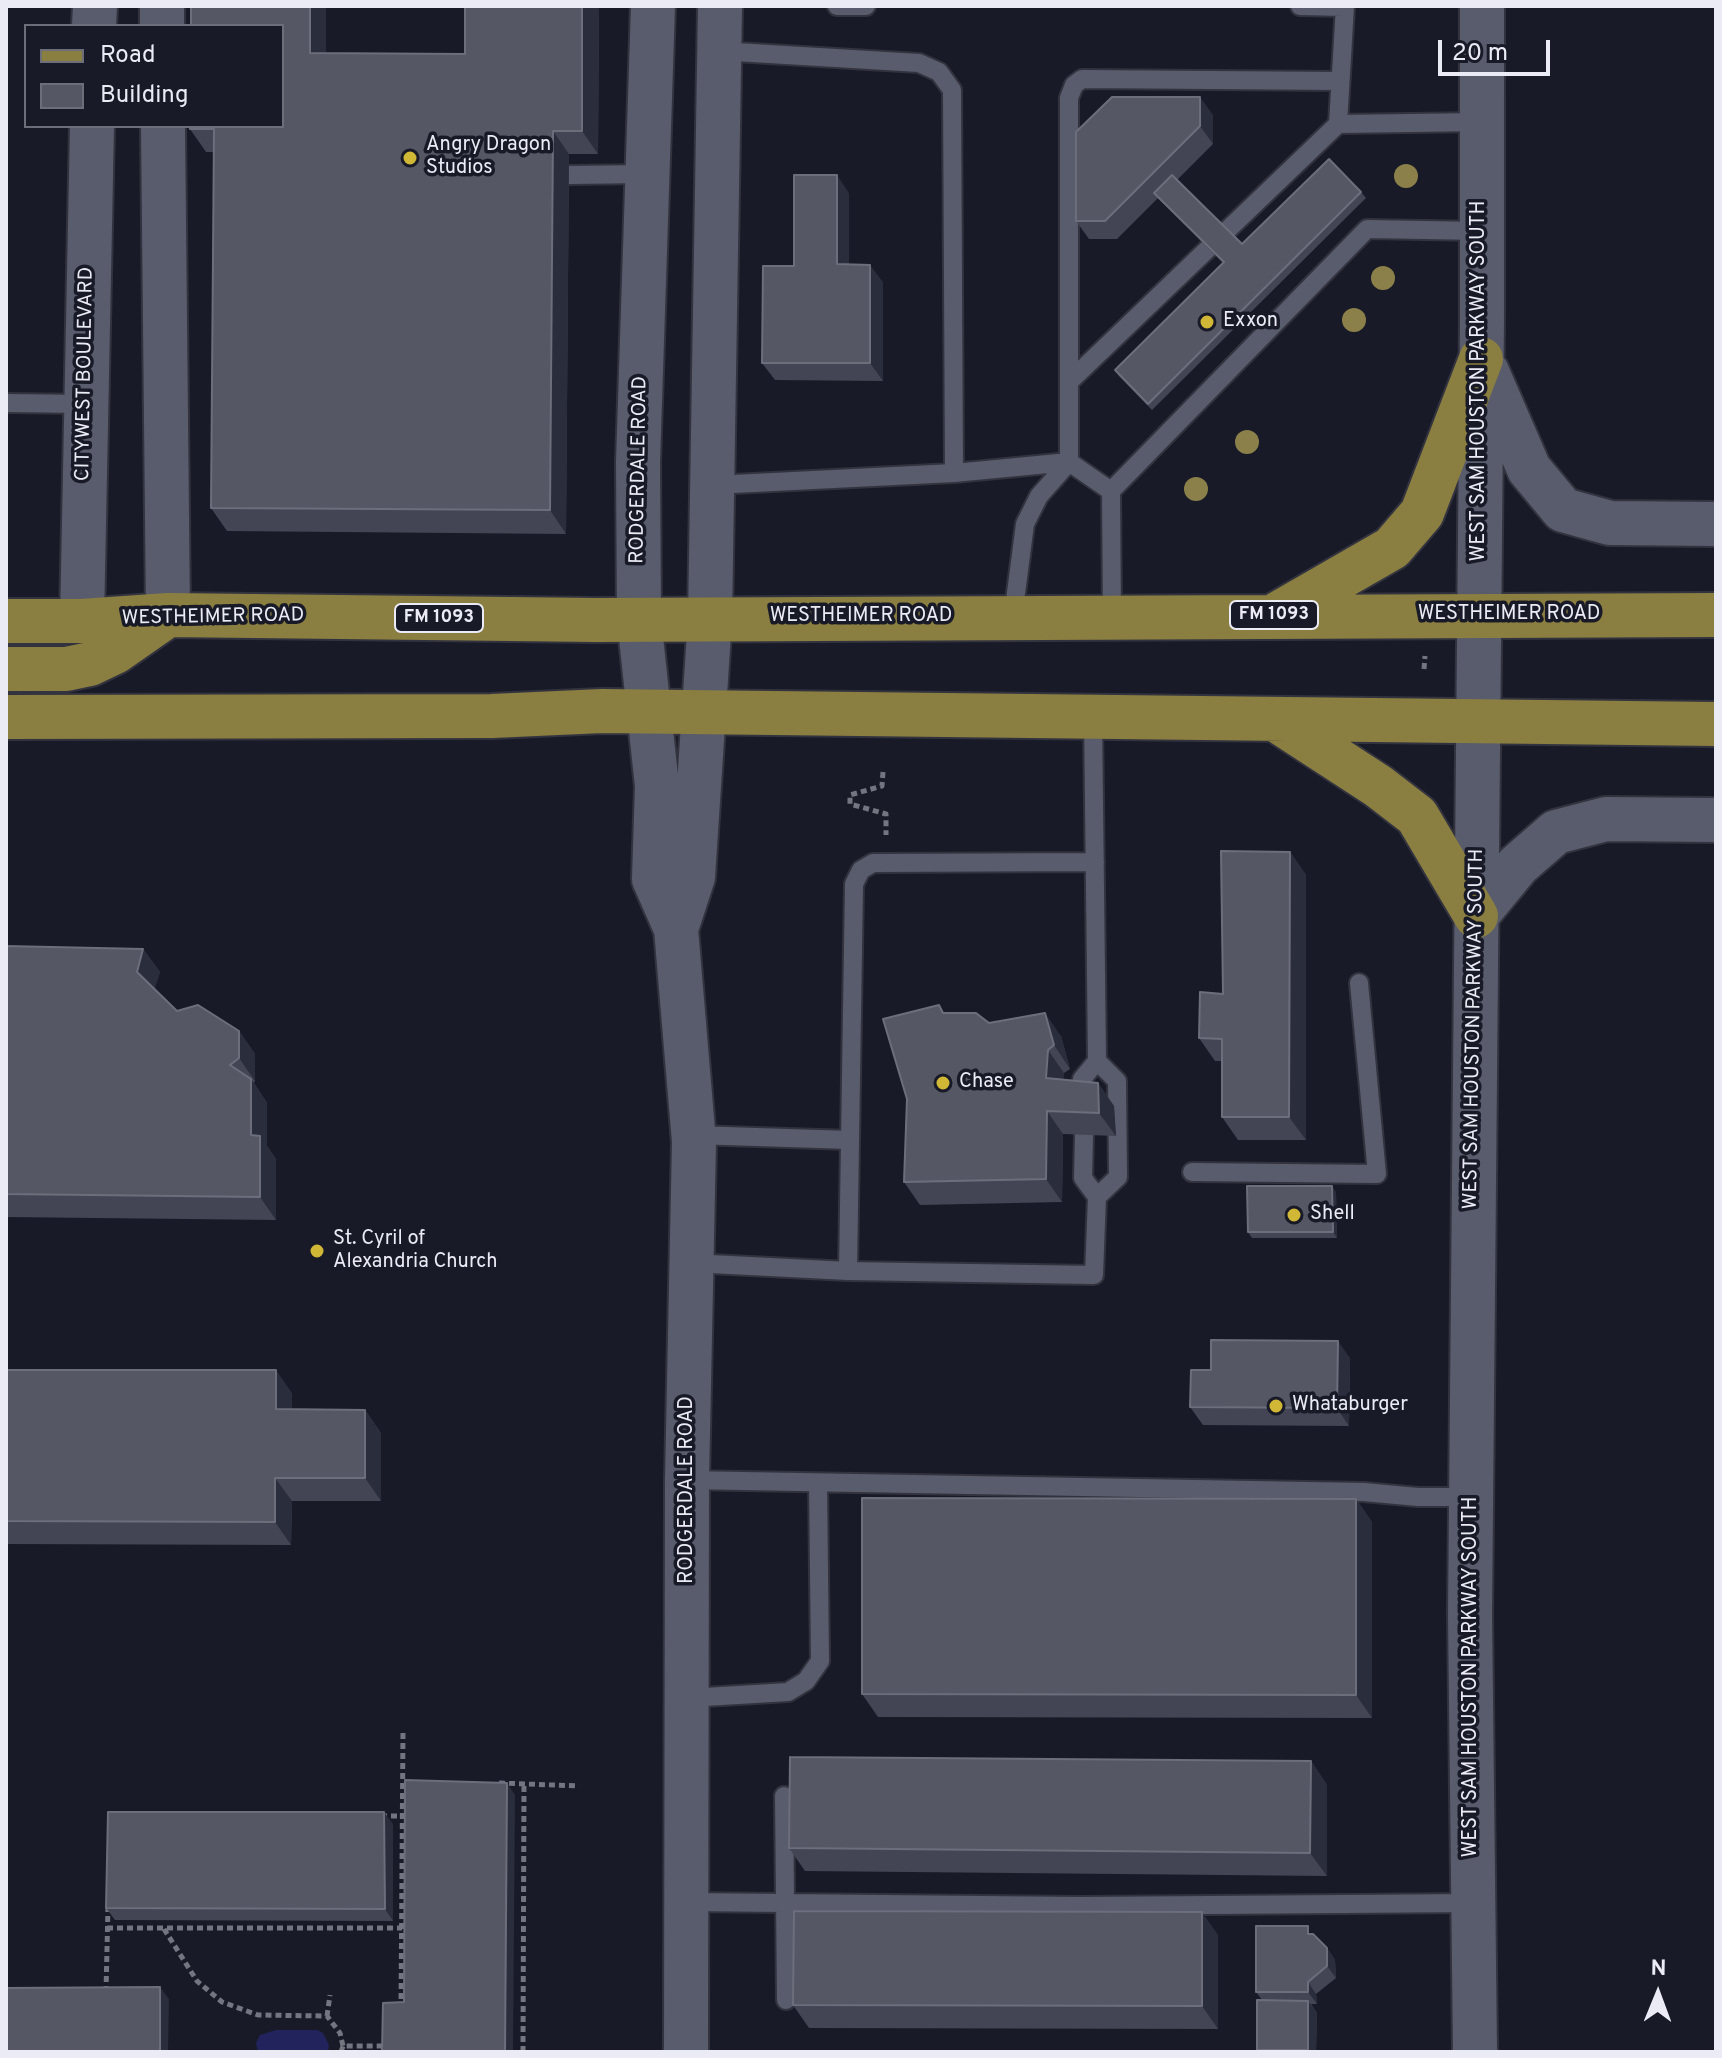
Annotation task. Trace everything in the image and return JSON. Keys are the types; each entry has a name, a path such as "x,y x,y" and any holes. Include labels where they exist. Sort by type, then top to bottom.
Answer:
{"main road":[{"path":"1276,615 1392,548 1422,513 1481,359"},
{"name":"WESTHEIMER ROAD","path":"6,621 82,621 168,615 639,619 1716,615"},
{"path":"6,669 66,669 90,664 115,652 168,615"},
{"path":"6,717 477,716 704,711 1716,724"},
{"path":"1275,719 1378,786 1417,816 1476,916"}],"street":[{"name":"RODGERDALE ROAD","path":"653,6 638,462 639,619 657,786 654,879 676,929 694,1135 687,1480 686,2052"},
{"name":"RODGERDALE ROAD","path":"676,929 693,877 710,618 720,6"},
{"name":"WEST SAM HOUSTON PARKWAY SOUTH","path":"1475,2052 1471,1497 1482,6"},
{"path":"652,49 719,51"},
{"name":"CITYWEST BOULEVARD","path":"82,621 92,128"},
{"path":"163,128 168,615"},
{"path":"1481,359 1529,469 1563,510 1610,523 1716,524"},
{"path":"1476,916 1518,865 1556,832 1606,819 1716,820"}],"lane":[{"path":"837,6 866,6"},
{"path":"1300,6 1345,6 1338,124"},
{"path":"719,51 919,63 939,72 952,90 954,473"},
{"path":"1013,616 1025,524 1039,496 1069,462 1069,98 1074,85 1082,79 1340,81"},
{"path":"1070,381 1338,124 1482,122"},
{"path":"568,175 647,174"},
{"path":"1112,616 1111,491 1367,229 1481,231"},
{"path":"6,403 85,404"},
{"path":"713,485 954,473 1069,462 1111,491"},
{"path":"1082,1103 1082,1079 1097,1061 1093,717"},
{"path":"848,1271 854,884 861,870 873,863 1095,862"},
{"path":"1192,1172 1377,1174 1359,983"},
{"path":"1097,1061 1117,1081 1118,1177 1097,1197"},
{"path":"694,1135 850,1140"},
{"path":"691,1263 848,1271 1094,1275 1097,1197 1083,1178 1084,1135"},
{"path":"687,1480 1364,1492 1418,1497 1471,1497"},
{"path":"688,1698 788,1692 806,1681 820,1661 818,1483"},
{"path":"784,1796 786,2000"},
{"path":"686,1902 1080,1906 1473,1903"}],"path":[{"path":"883,772 882,786 850,795 850,804 886,814 886,863"},
{"path":"401,2017 403,1730"},
{"path":"402,1782 417,1782"},
{"path":"493,1783 579,1786"},
{"path":"523,2052 524,1783"},
{"path":"373,1816 404,1816"},
{"path":"106,1995 108,1900"},
{"path":"107,1928 402,1928"},
{"path":"164,1929 197,1981 222,2002 258,2015 327,2016"},
{"path":"92,1994 120,1994"},
{"path":"330,1995 327,2016 340,2033 342,2049 401,2046"}],"shaded area":[{"path":"276,2030 317,2030 323,2033 329,2045 328,2052 258,2052 256,2043 260,2035"}],"building":[{"path":"191,6 310,6 310,53 465,54 465,6 582,6 582,131 553,131 550,510 211,508 214,129 190,128 284,128 284,24 191,24"},
{"path":"1112,97 1200,97 1200,126 1105,221 1076,221 1076,132"},
{"name":"Exxon","path":"1329,159 1361,192 1148,404 1115,370 1224,262 1154,193 1172,175 1242,244"},
{"path":"794,175 837,175 837,264 870,265 870,363 762,363 763,266 794,266"},
{"path":"1221,851 1290,852 1289,1117 1222,1117 1222,1039 1199,1038 1200,992 1223,994"},
{"path":"6,946 143,949 137,972 177,1011 198,1005 239,1031 239,1058 230,1065 251,1079 251,1135 260,1136 260,1197 6,1194"},
{"path":"939,1005 943,1013 976,1013 989,1023 1045,1013 1054,1045 1048,1050 1046,1078 1098,1083 1099,1113 1047,1111 1046,1179 904,1182 907,1099 883,1019"},
{"name":"Shell","path":"1247,1186 1332,1186 1333,1232 1248,1232"},
{"name":"Whataburger","path":"1211,1340 1338,1341 1337,1408 1190,1407 1191,1370 1211,1370"},
{"path":"6,1370 276,1370 276,1409 365,1410 365,1478 275,1478 275,1522 6,1521"},
{"path":"862,1498 1356,1499 1356,1695 862,1694"},
{"path":"790,1757 1311,1761 1310,1853 789,1848"},
{"path":"405,1780 507,1783 505,2052 382,2052 383,2003 404,2002"},
{"path":"108,1812 384,1812 385,1909 106,1908"},
{"path":"794,1911 1202,1912 1202,2006 793,2005"},
{"path":"1256,1926 1308,1926 1308,1934 1313,1934 1327,1948 1327,1966 1308,1982 1308,1992 1256,1992"},
{"path":"160,1987 160,2052 6,2052 6,1988"},
{"path":"1257,2000 1308,2001 1308,2050 1257,2050"}],"place":[{"name":"Angry Dragon Studios","path":"410,158"},
{"name":"Exxon","path":"1207,322"},
{"name":"Chase","path":"943,1083"},
{"name":"Shell","path":"1294,1215"},
{"name":"St. Cyril of Alexandria Church","path":"317,1251"},
{"name":"Whataburger","path":"1276,1406"}]}
